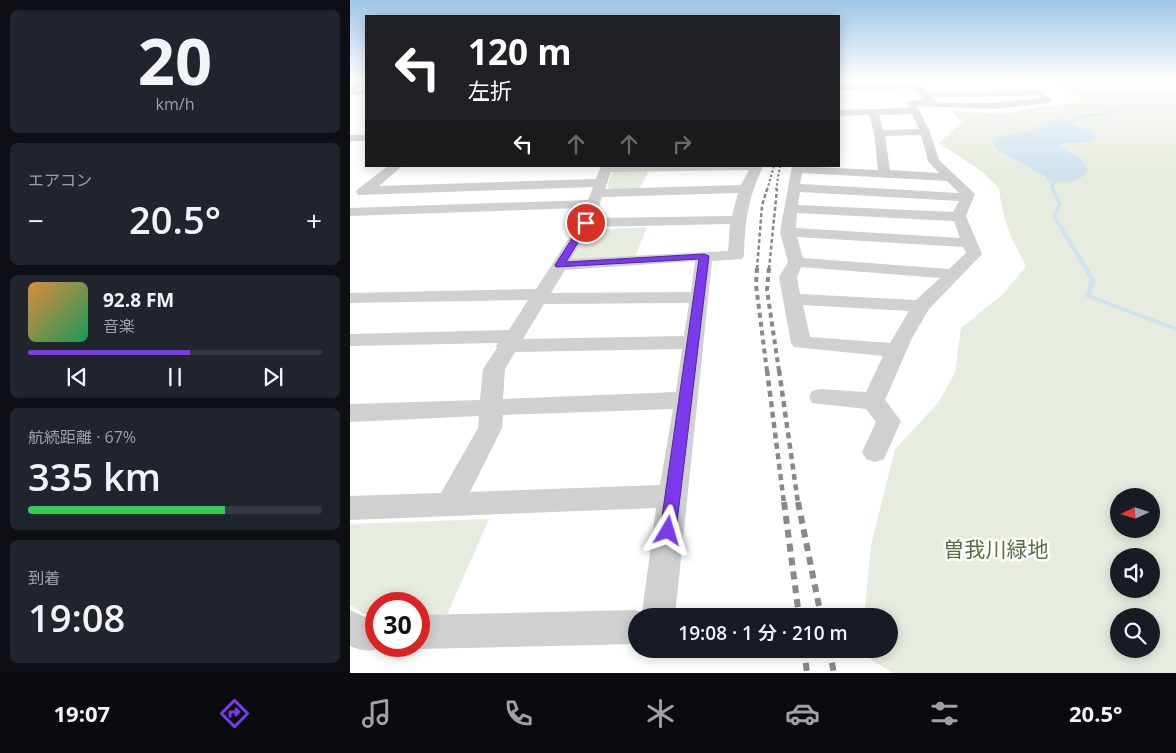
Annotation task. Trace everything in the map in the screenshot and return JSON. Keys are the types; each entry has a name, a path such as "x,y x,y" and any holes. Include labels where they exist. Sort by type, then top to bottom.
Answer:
{"street":[{"path":"873,401 896,350 921,306 974,254 960,218 968,194 934,161 921,111"},
{"path":"840,113 873,112 879,133 885,174"},
{"path":"879,133 925,132"},
{"path":"350,138 365,138"},
{"path":"350,203 395,167"},
{"path":"350,212 602,181 747,167"},
{"path":"560,265 704,256 736,256 738,220 746,189 757,167"},
{"path":"896,350 801,343 788,277 796,262 788,232 796,169 827,169 951,177"},
{"path":"469,176 746,189"},
{"path":"367,190 602,181"},
{"path":"449,504 490,428 494,368 586,223 602,181"},
{"path":"794,188 967,197"},
{"path":"791,209 960,218"},
{"path":"586,223 738,220"},
{"path":"788,232 970,243"},
{"path":"659,608 704,256"},
{"path":"796,262 952,274"},
{"path":"350,298 698,297"},
{"path":"792,299 921,306"},
{"path":"350,340 693,342"},
{"path":"820,397 873,401 889,421 875,452"},
{"path":"350,413 686,400"},
{"path":"350,508 672,496"},
{"path":"350,627 365,634"},
{"path":"430,632 628,627"}],"green space":[{"name":"曽我川緑地","path":"951,111 1004,114 1017,111 1176,111 1176,673 893,673 869,658 898,658 898,608 865,608 871,545 895,449 938,403 955,373 961,328 1004,293 1026,266 1008,228 999,188 980,170 939,143 962,122"},
{"path":"613,170 649,170 639,189 614,190 607,187"},
{"path":"647,227 635,257 570,261 589,230"},
{"path":"489,519 445,619 430,618 430,592 365,592 365,614 350,605 350,524"}],"water":[{"path":"1058,118 1092,132 1097,138 1092,141 1067,143 1058,146 1081,159 1088,169 1085,174 1076,180 1065,182 1047,180 1046,177 996,149 992,141 996,137 1033,130"}],"waterway":[{"path":"1068,122 1084,116 1109,111"},
{"path":"1054,181 1052,187 1060,205 1054,216 1093,280 1088,296 1176,329"}],"railway":[{"path":"767,190 774,167"},
{"path":"776,190 780,167"},
{"path":"757,269 762,206 767,189"},
{"path":"769,269 777,189"},
{"path":"757,268 756,285 767,371"},
{"path":"769,268 767,290 779,371"},
{"path":"767,370 784,503"},
{"path":"779,370 798,503"},
{"path":"784,502 798,608"},
{"path":"798,502 819,608"},
{"path":"805,658 807,673"},
{"path":"831,658 834,673"}],"route":[{"path":"586,223 560,265 704,256 668,531"}]}
